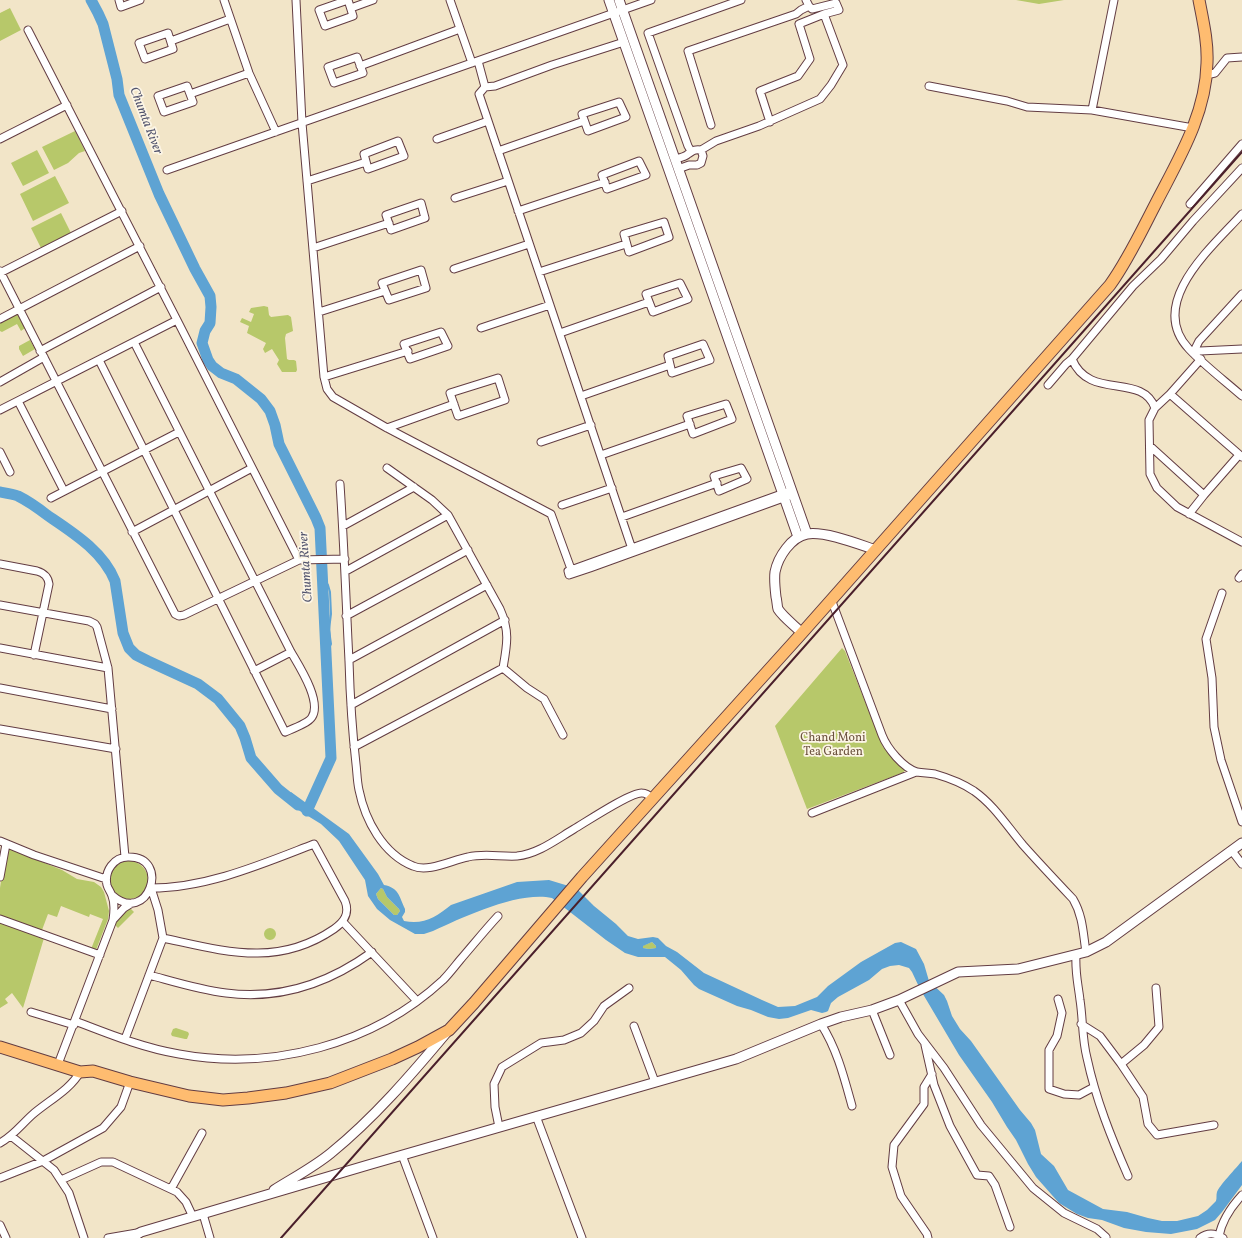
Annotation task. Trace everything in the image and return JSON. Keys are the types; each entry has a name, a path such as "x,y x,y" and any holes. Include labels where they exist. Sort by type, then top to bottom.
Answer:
{"highway":[{"path":"0,1041 87,1067 93,1071 130,1082 190,1096 223,1100 286,1094 330,1083 418,1047 449,1030 582,877 802,633 1110,285 1119,272 1194,128 1201,105 1206,76 1207,49 1199,0"},
{"path":"0,1047 80,1072 93,1071"}],"street":[{"path":"119,0 121,7 140,0"},
{"path":"224,0 249,73 276,132"},
{"path":"296,0 302,123 324,377 326,386 331,395 387,428 551,514 571,569 568,570 569,575 633,550 788,494"},
{"path":"348,0 354,16 325,26 319,10 348,0"},
{"path":"351,8 373,0"},
{"path":"451,0 460,29 485,87"},
{"path":"609,0 788,494"},
{"path":"619,0 675,159 802,536"},
{"path":"167,170 651,0"},
{"path":"691,151 648,33 728,2 738,0"},
{"path":"1092,110 1114,0"},
{"path":"711,125 688,51 796,14 807,3 812,9 836,3 838,10 799,24 810,59 798,76 760,91 770,122"},
{"path":"675,159 689,154 691,151 701,150 716,142 770,122 820,99 832,85 843,65 824,14"},
{"path":"171,41 230,19"},
{"path":"360,66 460,29"},
{"path":"28,30 161,287 299,560"},
{"path":"168,33 171,41 174,49 145,59 139,43 168,33"},
{"path":"624,42 552,65 495,86 485,87 479,94 633,550"},
{"path":"357,57 360,66 363,73 334,83 328,67 357,57"},
{"path":"1206,76 1215,73 1227,58 1242,58"},
{"path":"190,94 249,73"},
{"path":"187,86 190,94 193,102 164,112 158,96 187,86"},
{"path":"929,86 1007,101 1027,107 1092,110 1194,128"},
{"path":"619,102 626,117 588,131 584,121 582,114 619,102"},
{"path":"0,139 67,105"},
{"path":"437,138 488,121"},
{"path":"498,151 584,121"},
{"path":"398,141 404,156 368,169 366,162 364,154 398,141"},
{"path":"1190,204 1242,144"},
{"path":"678,169 700,163 703,156 701,150"},
{"path":"639,161 646,176 607,189 605,182 602,175 639,161"},
{"path":"307,181 366,162"},
{"path":"1048,385 1072,359 1133,286 1161,259 1242,168"},
{"path":"455,198 508,181"},
{"path":"518,211 605,182"},
{"path":"421,203 425,218 390,230 389,223 386,215 421,203"},
{"path":"122,211 0,273 175,614 179,616 184,615 299,560 345,559"},
{"path":"1242,214 1196,266 1184,284 1176,303 1174,318 1179,335 1189,349 1242,396"},
{"path":"664,222 669,236 629,252 626,244 624,234 664,222"},
{"path":"313,248 389,223"},
{"path":"454,269 529,244"},
{"path":"539,272 626,244"},
{"path":"0,319 140,246"},
{"path":"421,270 426,288 388,300 385,291 382,283 421,270"},
{"path":"680,283 688,299 653,312 649,302 646,294 680,283"},
{"path":"0,382 42,354 161,287"},
{"path":"319,312 385,291"},
{"path":"1194,353 1199,341 1242,294"},
{"path":"560,333 649,302"},
{"path":"481,328 550,305"},
{"path":"0,410 177,320"},
{"path":"441,332 448,346 410,359 408,352 404,344 441,332"},
{"path":"99,360 285,732 311,719 314,711 310,685 291,652 134,342"},
{"path":"703,344 710,360 672,373 670,365 668,356 703,344"},
{"path":"1194,353 1200,351 1242,349"},
{"path":"324,377 408,352"},
{"path":"1072,359 1076,369 1086,377 1107,385 1135,388 1147,396 1155,408"},
{"path":"1201,359 1170,394 1155,408 1149,420 1150,474 1156,488 1177,507 1242,542"},
{"path":"581,396 670,365"},
{"path":"498,378 505,400 458,416 454,404 450,393 498,378"},
{"path":"1170,394 1240,456 1204,495 1189,514"},
{"path":"18,401 64,491"},
{"path":"387,428 454,404"},
{"path":"726,404 732,419 693,434 690,424 687,416 726,404"},
{"path":"601,456 690,424"},
{"path":"541,442 591,425"},
{"path":"51,498 179,432"},
{"path":"1150,446 1204,495"},
{"path":"0,452 10,472"},
{"path":"132,532 252,468"},
{"path":"387,468 432,500 448,515 506,620 508,634 503,668"},
{"path":"622,517 717,483"},
{"path":"340,484 346,571 346,616 350,705 359,790 369,818 378,836 389,850 402,861 415,867 426,868 469,856 516,856 526,854 553,841 607,809 636,794 644,793 653,799"},
{"path":"343,526 414,487"},
{"path":"562,505 612,488"},
{"path":"346,571 448,515"},
{"path":"802,633 778,608 775,580 776,571 783,553 802,536 817,534 829,536 876,550"},
{"path":"346,616 468,550"},
{"path":"0,564 37,571 48,578 49,584 34,655"},
{"path":"349,660 487,585"},
{"path":"1222,593 1206,638 1212,678 1214,727 1221,760 1242,822"},
{"path":"831,599 884,740 894,755 916,772 936,775 955,781 976,793 995,809 1025,846 1072,899 1078,909 1082,921 1086,952"},
{"path":"0,605 92,622 98,632 108,668 125,857"},
{"path":"350,705 506,620"},
{"path":"0,648 108,668"},
{"path":"254,670 291,652"},
{"path":"503,668 527,688 544,699 563,734"},
{"path":"354,747 503,668"},
{"path":"0,688 112,709"},
{"path":"0,729 116,749"},
{"path":"812,813 916,772"},
{"path":"0,877 3,842 34,855 106,879"},
{"path":"108,1238 141,1232 194,1217 402,1155 736,1059 821,1024 872,1010 899,1000 958,972 1018,969 1086,952 1106,942 1242,843"},
{"path":"151,888 169,888 213,879 255,866 314,844 346,904 347,914 343,922 332,930 312,941 269,953 248,954 228,952 163,938"},
{"path":"1232,851 1242,864"},
{"path":"60,1059 113,920 114,906 112,895 108,888 106,879 111,866 117,860 125,857 138,859 148,867 152,875 151,888 158,910 163,938 125,1039"},
{"path":"113,920 124,908 133,902 142,899 151,888"},
{"path":"112,895 122,902 133,902"},
{"path":"31,1012 74,1023 163,1051 195,1057 234,1060 278,1057 311,1050 343,1040 389,1019 444,979 498,916"},
{"path":"0,920 100,955"},
{"path":"343,922 417,1000"},
{"path":"149,975 213,991 238,994 264,994 301,988 326,979 349,968 372,952"},
{"path":"1076,955 1075,972 1080,1001 1086,1057 1100,1109 1128,1176"},
{"path":"500,1127 495,1107 494,1084 502,1067 541,1043 564,1040 580,1033 594,1021 604,1006 629,988"},
{"path":"1121,1064 1144,1045 1159,1027 1156,988"},
{"path":"1058,999 1062,1013 1057,1036 1050,1050 1049,1089 1064,1094 1079,1095 1094,1087"},
{"path":"899,1000 918,1034 944,1068 981,1125 1034,1188 1064,1213 1097,1229 1108,1238"},
{"path":"872,1010 890,1055"},
{"path":"821,1024 830,1038 852,1106"},
{"path":"1082,1024 1100,1036 1121,1064 1143,1097 1148,1124 1157,1135 1214,1126"},
{"path":"634,1026 655,1082"},
{"path":"265,1196 329,1155 355,1133 420,1064 449,1030"},
{"path":"924,1042 934,1085 950,1126 977,1175 988,1176 995,1185 1010,1226"},
{"path":"0,1143 11,1136 32,1116 75,1080 80,1072"},
{"path":"928,1238 920,1223 901,1196 892,1167 894,1145 924,1104 924,1087 932,1074"},
{"path":"0,1178 43,1161 103,1128 121,1107 130,1082"},
{"path":"536,1116 582,1238"},
{"path":"171,1189 202,1133"},
{"path":"11,1136 54,1170 69,1193 84,1238"},
{"path":"402,1155 433,1238"},
{"path":"61,1180 101,1162 114,1162 177,1192 186,1202 194,1217"},
{"path":"1221,1237 1220,1228 1231,1208 1242,1195"},
{"path":"204,1214 210,1238"},
{"path":"0,1225 6,1238"},
{"path":"131,1238 141,1232"},
{"path":"1200,1238 1204,1235 1215,1233 1221,1237"}],"green space":[{"path":"1016,0 1064,0 1039,4"},
{"path":"10,8 21,30 0,41 0,13"},
{"path":"75,131 85,151 79,153 68,163 54,170 42,147"},
{"path":"37,150 49,173 23,186 11,163"},
{"path":"55,176 69,203 33,221 20,194"},
{"path":"61,213 71,233 41,248 31,228"},
{"path":"264,306 268,307 269,315 271,317 288,315 291,317 293,331 286,334 285,338 287,359 296,361 296,372 282,372 277,364 279,360 272,349 265,353 263,349 266,343 247,333 249,326 240,322 242,318 251,322 254,314 249,312 251,308"},
{"path":"17,314 25,328 21,331 17,324 2,332 0,331 0,323"},
{"path":"30,340 35,349 23,356 19,346"},
{"name":"Chand Moni Tea Garden","path":"842,648 845,651 883,747 906,770 902,773 807,809 775,726"},
{"path":"10,849 62,870 77,879 94,882 101,887 104,892 109,911 108,919 96,950 91,949 103,919 90,914 89,917 61,906 57,917 48,914 42,930 0,916 0,888 5,853"},
{"path":"129,861 139,864 145,870 148,880 145,890 139,896 129,899 119,896 113,890 110,880 113,870 119,864"},
{"path":"381,888 387,897 399,909 400,911 397,915 394,915 378,899 376,894"},
{"path":"130,908 134,912 118,928 114,924"},
{"path":"0,922 44,938 23,1008 12,993 5,999 8,1003 0,1008"},
{"path":"270,928 274,930 276,934 274,938 270,940 266,938 264,934 266,930"},
{"path":"652,942 656,948 643,948 642,946"},
{"path":"176,1028 188,1032 189,1034 187,1039 172,1036 171,1034 173,1029"}],"water":[{"path":"291,792 349,834 378,874 384,885 396,890 400,896 405,909 402,917 404,921 424,921 435,916 451,905 517,882 549,880 572,887 579,891 628,936 638,939 653,937 658,938 666,946 677,952 704,973 778,1007 795,1006 817,997 828,986 861,962 895,943 901,942 916,949 924,964 929,981 944,995 952,1016 960,1029 971,1041 1020,1110 1031,1123 1035,1130 1041,1154 1054,1166 1068,1190 1103,1209 1127,1212 1162,1221 1177,1221 1198,1216 1207,1210 1216,1201 1217,1192 1221,1186 1242,1161 1242,1185 1215,1220 1197,1229 1171,1234 1124,1228 1102,1220 1088,1218 1077,1214 1059,1203 1036,1177 1016,1140 992,1102 959,1055 909,968 899,965 882,969 869,980 838,997 831,1003 828,1011 826,1012 822,1013 811,1010 788,1018 779,1019 768,1017 737,1006 699,989 681,970 665,957 638,957 625,953 552,898 523,898 491,907 424,934 415,934 390,920 377,909 368,896 365,880 339,841 321,824 295,808 284,798","holes":["381,888 387,897 399,909 400,911 397,915 394,915 378,899 376,894","652,942 656,948 643,948 643,946"]}],"waterway":[{"name":"Chumta River","path":"91,0 103,24 117,79 119,95 159,194 195,269 210,296 210,323 205,331 202,343 208,360 212,366 221,373 236,379 261,399 270,411 279,444 320,528 331,758 307,811"},
{"path":"0,492 16,495 29,502 76,535 95,551 110,570 115,581 123,633 129,648 136,655 198,684 218,699 240,726 251,758 278,789 298,805"},
{"path":"323,577 330,592 331,614 329,630 331,644 325,652"}],"railway":[{"path":"281,1238 1242,152"}]}
